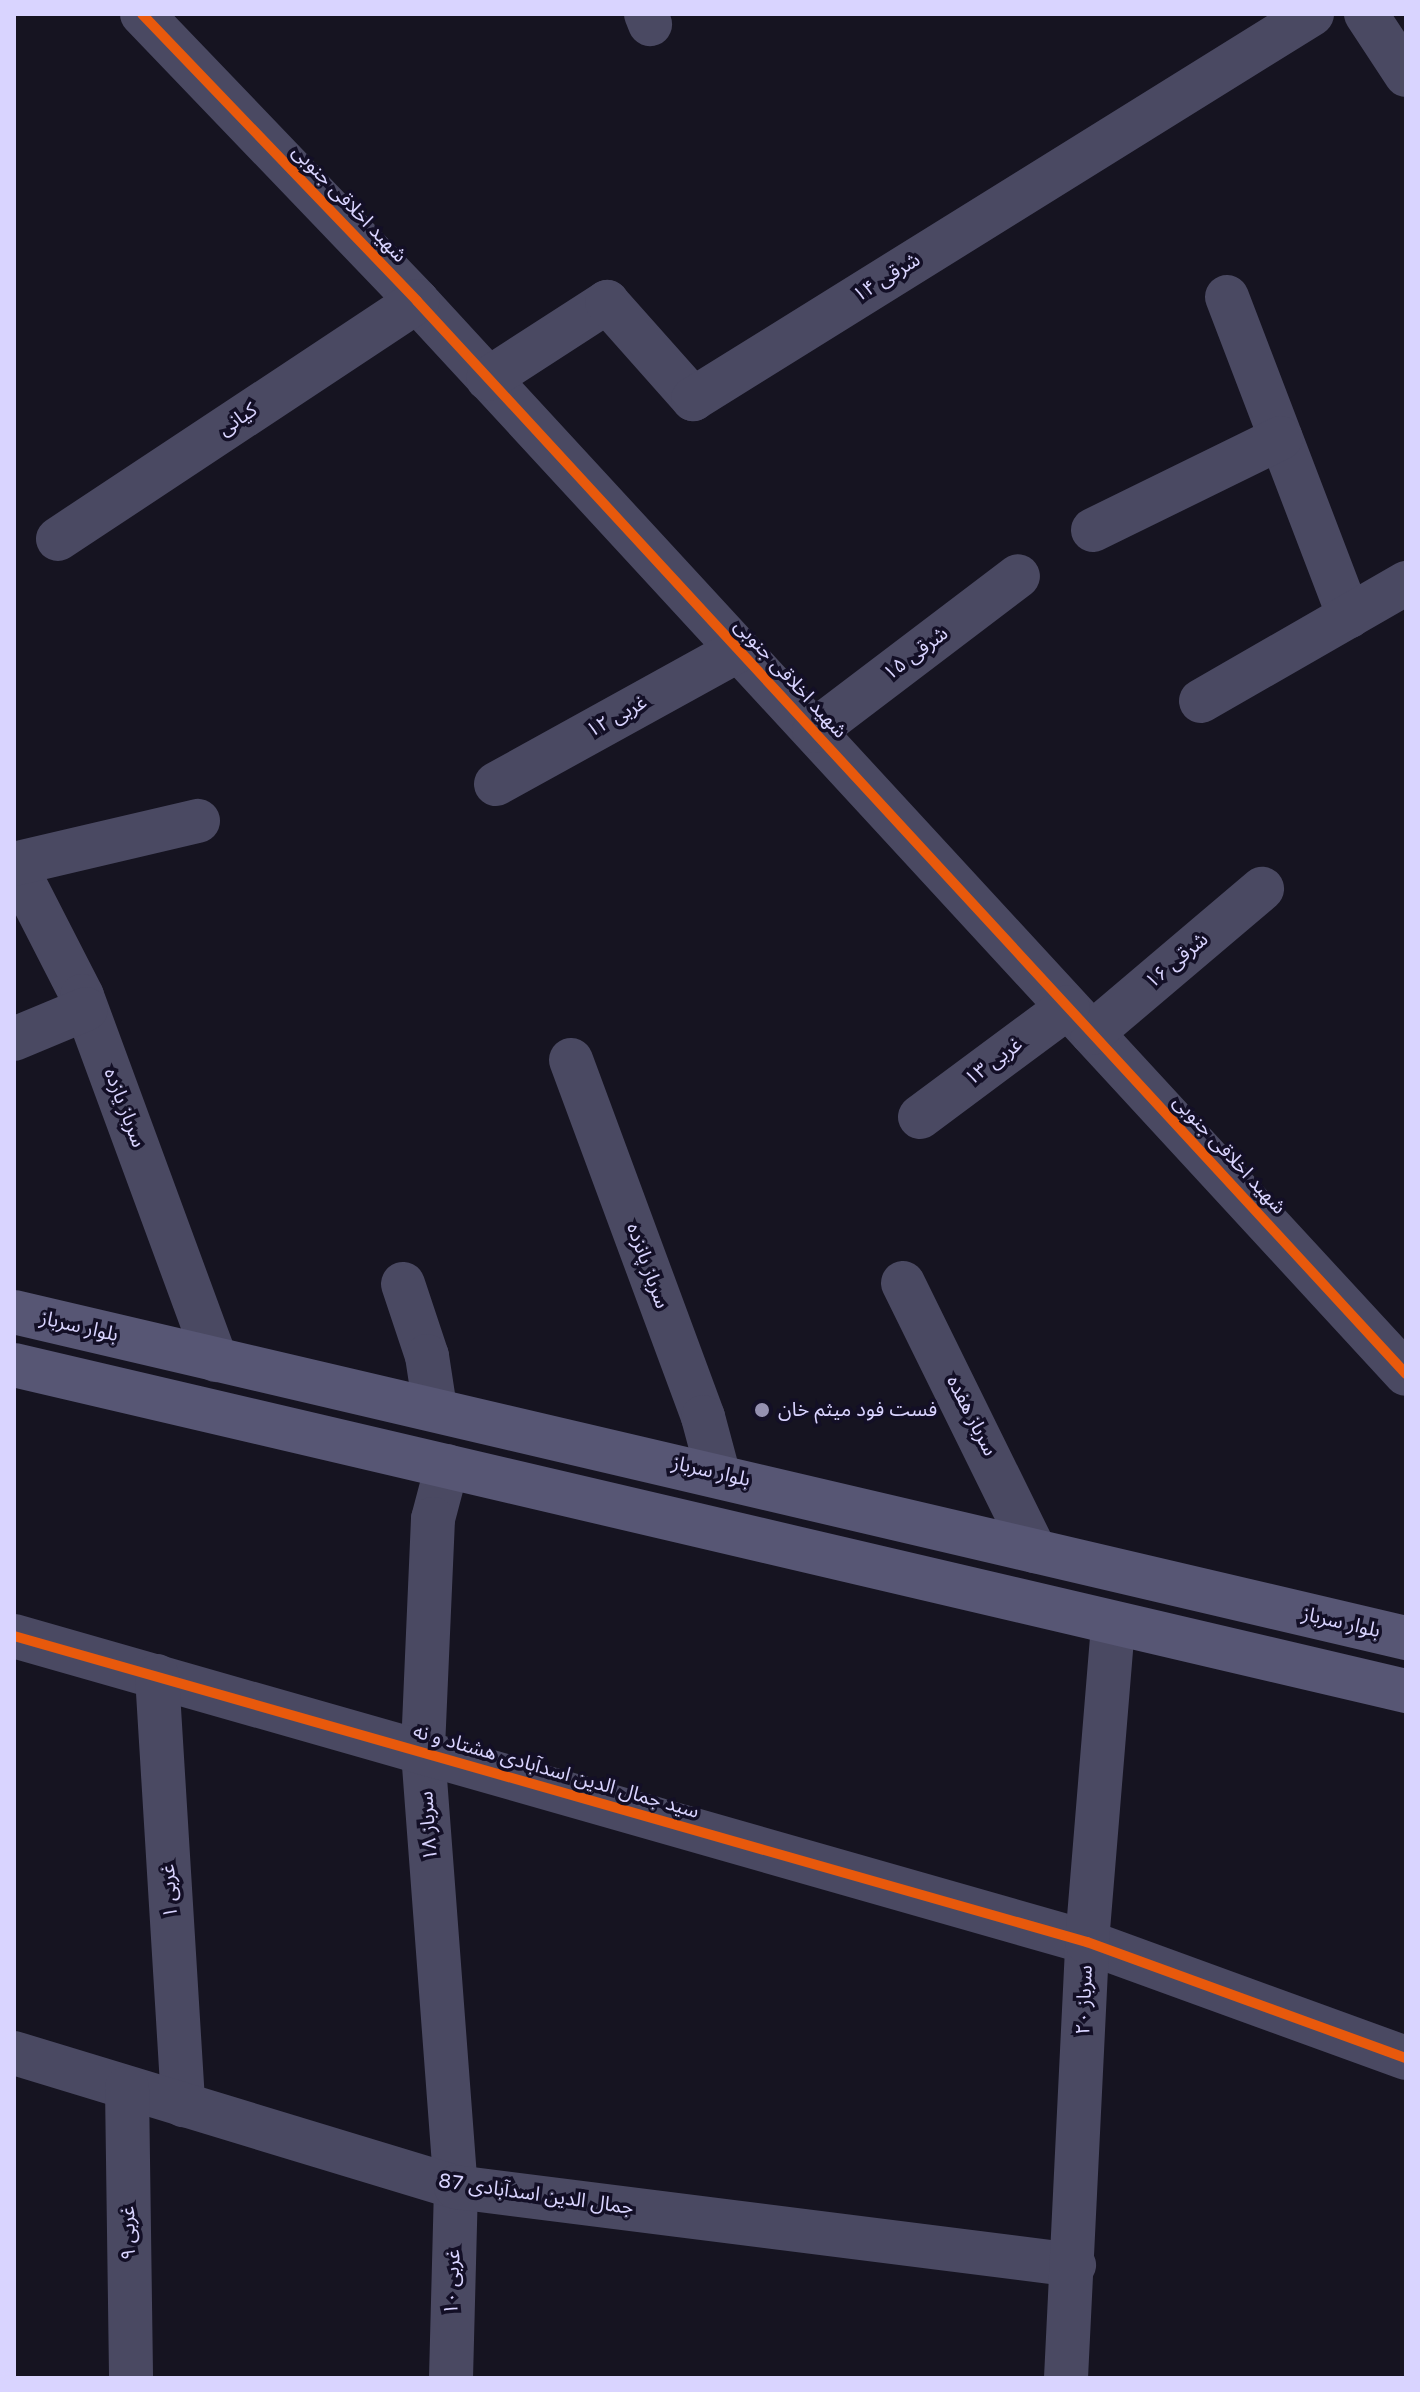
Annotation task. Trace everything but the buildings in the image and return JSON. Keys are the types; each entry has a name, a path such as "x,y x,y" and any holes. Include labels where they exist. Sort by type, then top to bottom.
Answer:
{"main road":[{"name":"بلوار سرباز","path":"14,1312 718,1473 1406,1638"},
{"path":"14,1365 1406,1691"}],"street":[{"name":"شهید اخلاقی جنوبی","path":"142,14 417,301 1406,1374"},
{"name":"شرقی ۱۴","path":"488,379 607,302 693,399 1312,14"},
{"path":"1366,14 1406,75"},
{"path":"1227,297 1349,616"},
{"name":"کیانی","path":"58,539 417,301"},
{"path":"1093,530 1281,438"},
{"name":"شرقی ۱۵","path":"814,731 1018,576"},
{"path":"1201,701 1406,583"},
{"name":"غربی ۱۲","path":"496,784 739,650"},
{"path":"14,864 198,821"},
{"name":"سرباز یازده","path":"14,864 86,1009 216,1360"},
{"name":"شرقی ۱۶","path":"1080,1020 1262,889"},
{"path":"14,1039 86,1009"},
{"name":"غربی ۱۳","path":"920,1117 1080,1020"},
{"name":"سرباز پانزده","path":"571,1060 703,1417 718,1473"},
{"name":"سرباز هفده","path":"903,1283 1035,1551"},
{"path":"403,1284 427,1356 435,1408"},
{"name":"سرباز ۱۸","path":"447,1466 433,1519 423,1752 456,2187"},
{"name":"سرباز ۲۰","path":"1066,2378 1074,2265 1087,1942 1113,1623"},
{"name":"سید جمال الدین اسدآبادی هشتاد و نه","path":"14,1636 1087,1942 1406,2058"},
{"name":"غربی ۱","path":"157,1676 183,2105"},
{"name":"جمال الدین اسدآبادی 87","path":"14,2053 456,2187 1074,2265"},
{"name":"غربی ۹","path":"127,2088 131,2378"},
{"name":"غربی ۱۰","path":"451,2378 456,2187"}],"cycle path":[{"path":"142,14 417,301 1406,1374"},
{"path":"14,1636 1087,1942 1406,2058"}],"place":[{"name":"فست فود میثم خان","path":"762,1410"}]}
